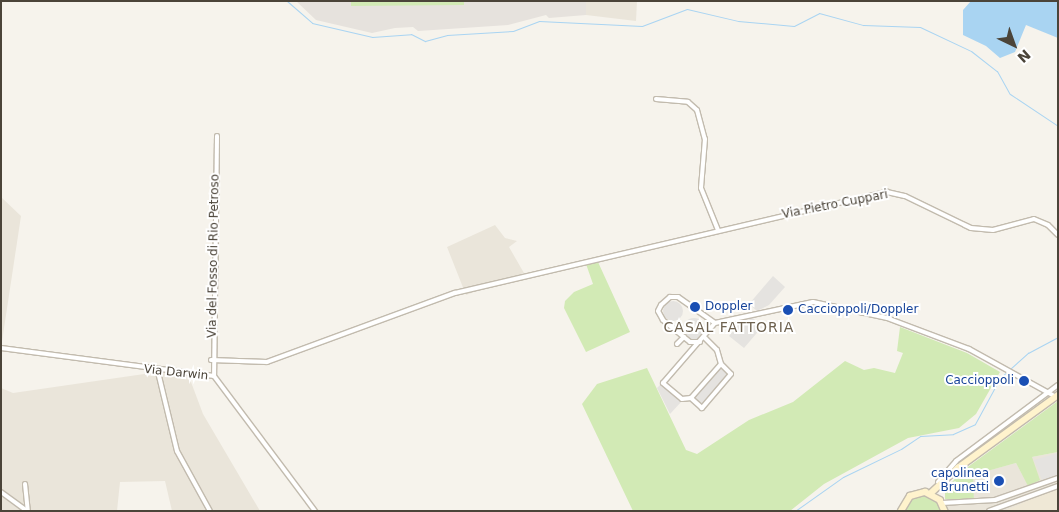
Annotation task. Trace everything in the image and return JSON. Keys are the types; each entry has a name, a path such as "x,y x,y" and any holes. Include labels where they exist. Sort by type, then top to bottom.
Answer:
{"street":[{"path":"656,99 688,102 697,110 705,139 701,188 718,230"},
{"name":"Via del Fosso di Rio Petroso","path":"214,376 211,360 217,136"},
{"name":"Via Pietro Cuppari","path":"211,360 267,362 455,293 887,192 905,196 971,228 990,230 1037,220 1058,235"},
{"path":"700,342 684,336 659,313 670,297 680,298 714,322"},
{"path":"721,364 690,398 682,399 664,382 700,342 714,322 808,302 827,303 888,318 969,349 1057,396"},
{"path":"677,344 684,336"},
{"path":"690,398 702,408 731,374 721,364 718,351 704,337"},
{"name":"Via Darwin","path":"1,348 158,372 214,376 316,511"},
{"path":"158,372 178,451 210,511"},
{"path":"931,493 956,461 1058,386"},
{"path":"940,483 1057,396"},
{"path":"900,510 915,493 931,493 941,502 995,500 1058,478"},
{"path":"940,483 941,502 945,511"},
{"path":"25,484 27,511"},
{"path":"990,511 1058,486"},
{"path":"1,492 27,511"}],"shaded area":[{"path":"296,1 586,1 586,15 549,18 546,15 508,25 418,31 413,27 395,28 372,33 316,20"},
{"path":"586,1 637,1 636,21 586,15"},
{"path":"1,197 21,216 1,348"},
{"path":"495,225 505,238 517,241 509,247 524,273 466,295 447,247"},
{"path":"773,276 785,287 769,305 757,311 749,304"},
{"path":"669,301 677,301 683,307 683,315 677,321 669,321 663,315 663,307"},
{"path":"694,318 702,321 705,329 702,337 694,340 686,337 683,329 686,321"},
{"path":"753,318 762,327 744,348 729,336 741,322"},
{"path":"720,367 729,375 701,405 693,397"},
{"path":"158,372 188,374 203,414 260,511 172,511 165,481 120,482 117,511 1,511 1,388 13,393"},
{"path":"662,383 682,401 670,414 657,388"},
{"path":"1058,452 1058,511 942,511 942,503 974,500 972,475 1016,463 1028,485 1032,457"},
{"path":"1058,453 1058,475 1042,480 1034,460"},
{"path":"1058,489 1058,511 1004,511 1050,491"}],"green space":[{"path":"351,1 464,1 464,5 351,6"},
{"path":"598,262 630,332 586,352 564,308 565,301 574,292 593,284 586,264"},
{"path":"900,327 967,353 1000,372 976,414 959,428 908,438 824,484 790,511 633,511 582,404 597,384 647,368 686,450 697,454 749,420 793,402 845,361 864,370 874,368 895,373 903,353 897,351"},
{"path":"1058,401 1058,452 1032,457 1040,480 1028,486 1016,463 973,475 974,500 945,499 945,490 961,472"},
{"path":"924,495 935,499 941,511 904,511 912,498"}],"water":[{"path":"971,1 1058,1 1058,38 1026,25 1015,52 1000,58 986,46 963,35 963,10"}],"waterway":[{"path":"287,1 312,23 372,37 411,34 425,41 447,35 513,31 539,21 642,26 687,9 738,21 794,26 819,13 863,25 920,27 971,51 997,71 1010,94 1058,126"},
{"path":"795,511 843,477 901,449 920,436 953,434 975,424 1000,378 1028,353 1058,337"}],"place":[{"name":"Doppler","path":"695,307"},
{"name":"Caccioppoli/Doppler","path":"788,310"},
{"name":"Caccioppoli","path":"1024,381"},
{"name":"capolinea Brunetti","path":"999,481"}],"district":[{"name":"CASAL FATTORIA","path":"729,327"}]}
